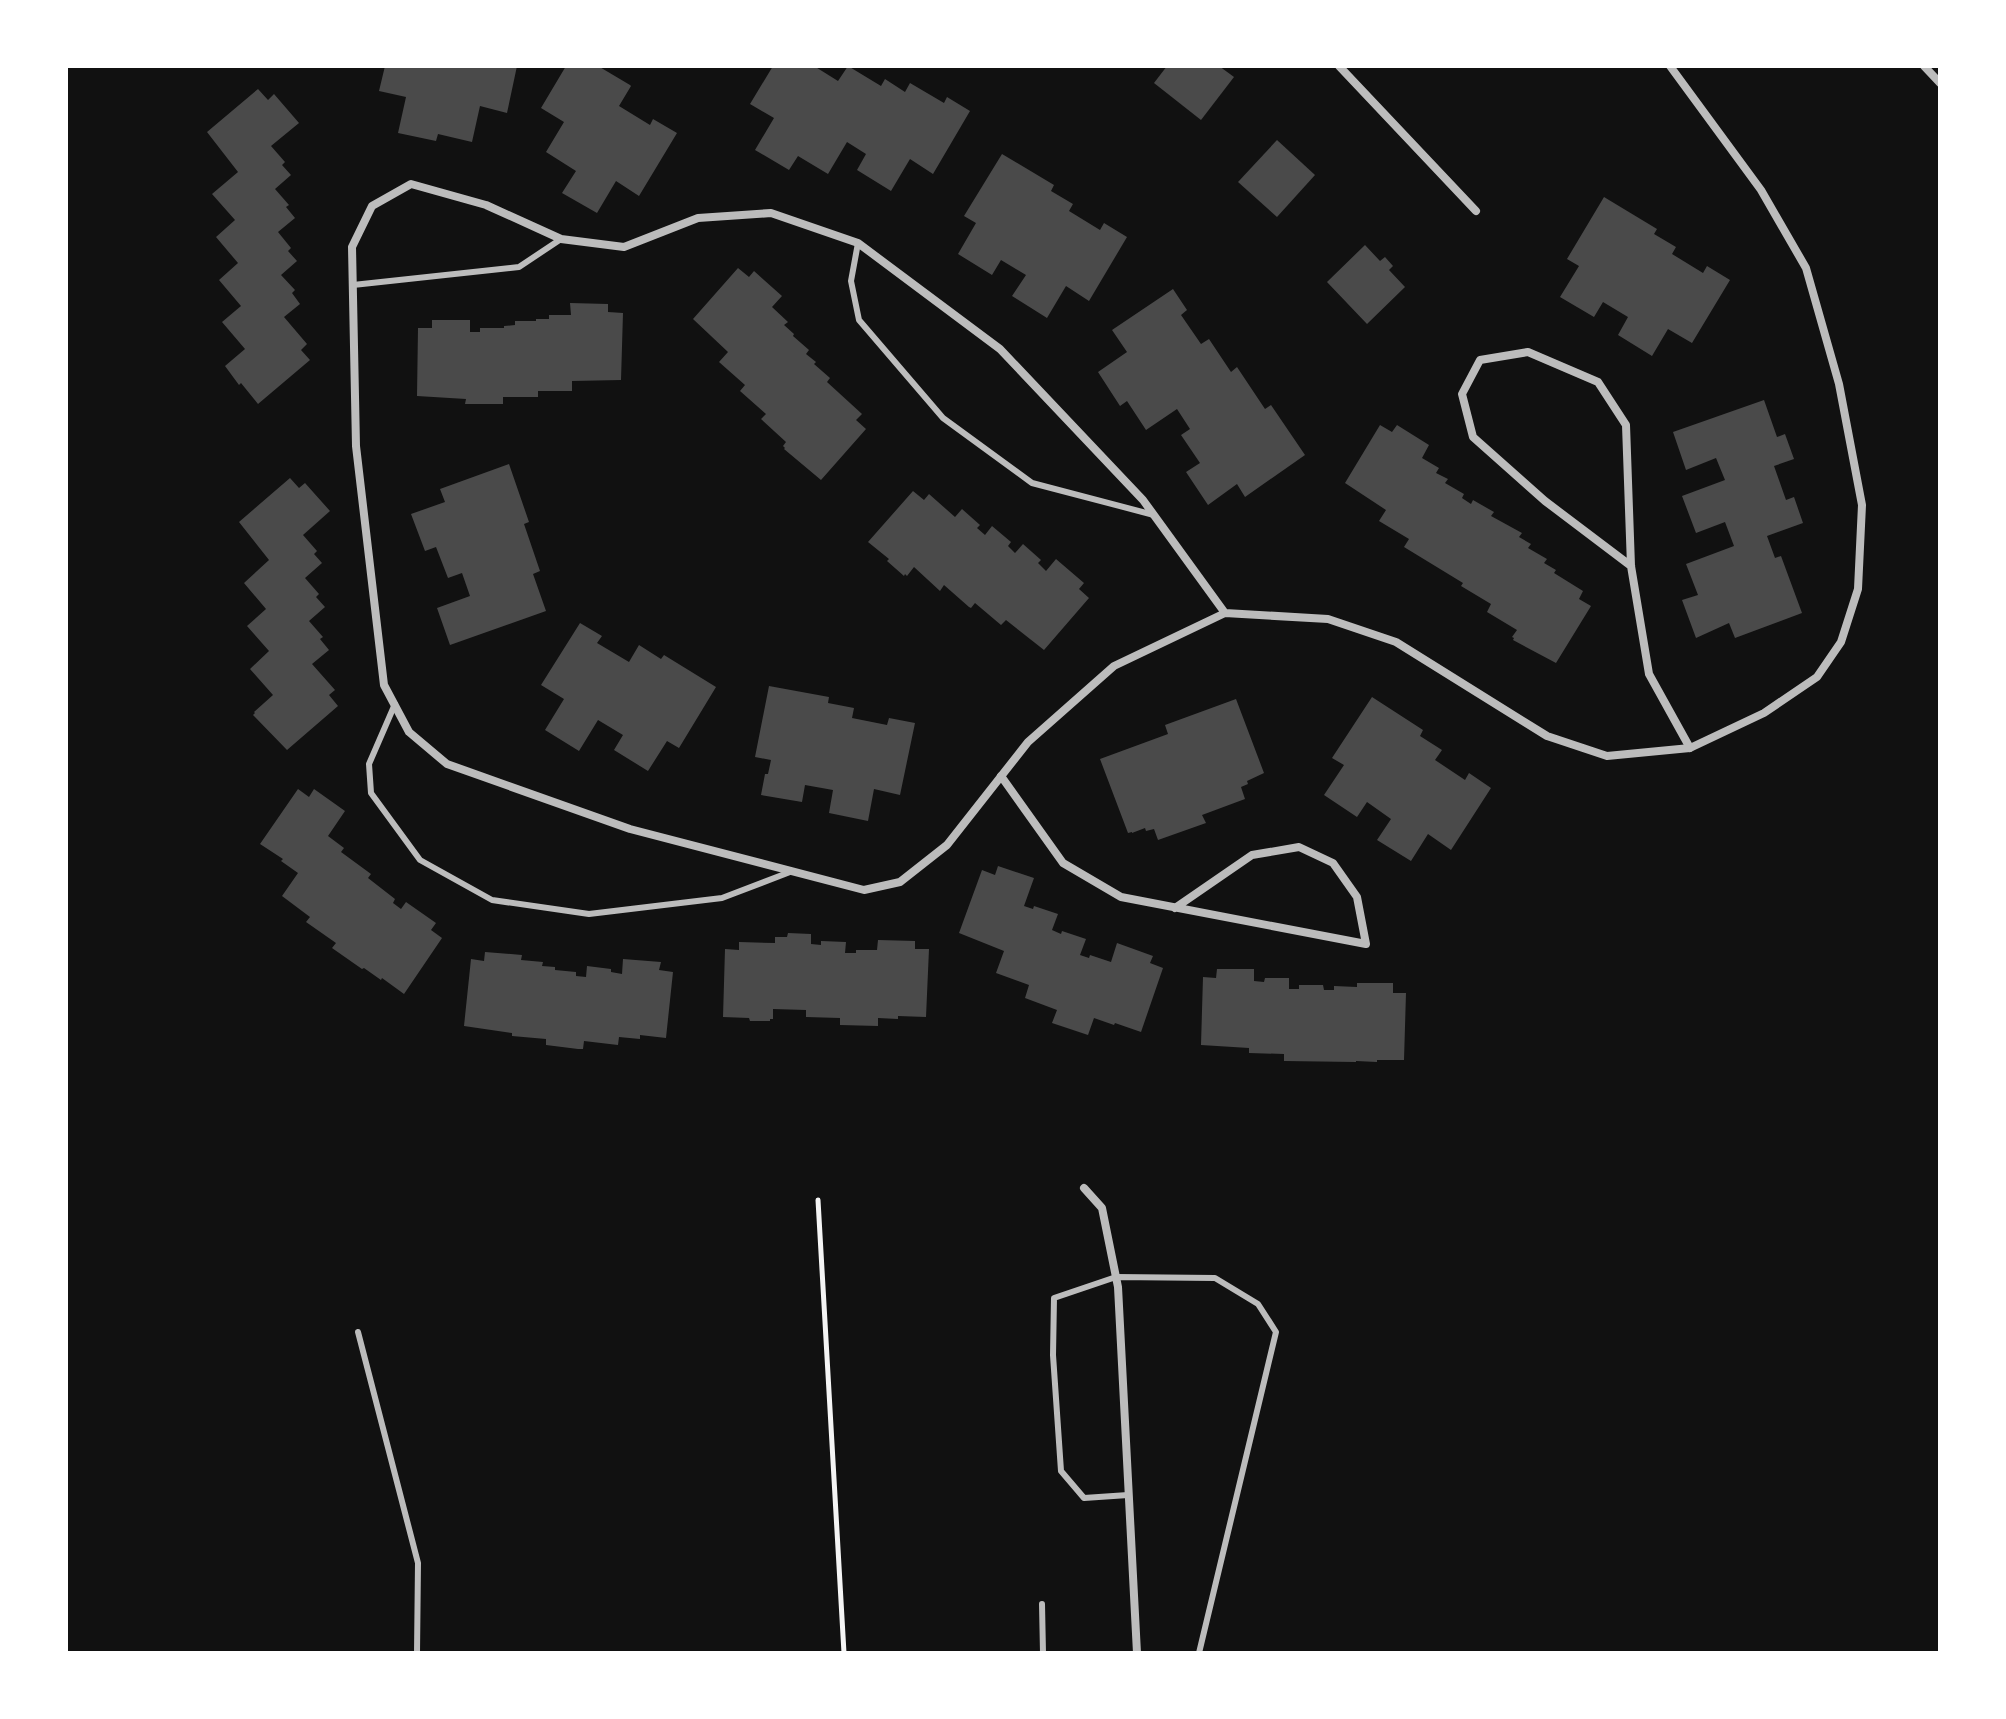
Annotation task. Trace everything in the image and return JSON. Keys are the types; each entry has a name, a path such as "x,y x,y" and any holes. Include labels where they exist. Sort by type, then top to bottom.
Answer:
{"street":[{"path":"1339,66 1476,211"},
{"path":"1225,613 1143,500 1000,349 858,243 771,213 698,218 624,247 561,239 486,205 411,184 372,206 352,247 356,446 384,685 409,732 447,764 630,829 864,890 900,882 947,845 1028,742 1114,666 1225,613 1328,619 1396,642 1547,736 1607,756 1690,748 1764,713 1817,677 1841,642 1858,589 1862,505 1839,384 1806,268 1761,190 1670,66"},
{"path":"1924,66 1940,83"},
{"path":"1631,566 1545,501 1473,437 1462,394 1480,360 1528,352 1598,382 1626,425 1631,566 1649,674 1690,748"},
{"path":"1001,776 1063,863 1121,897 1175,908 1366,944 1357,897 1333,863 1299,847 1252,855 1175,908"},
{"path":"1084,1188 1102,1208 1116,1277 1137,1653"}],"lane":[{"path":"353,285 519,267 561,239"},
{"path":"858,243 851,281 859,320 943,418 1032,483 1154,515"},
{"path":"395,704 369,764 371,793 420,860 492,900 589,914 722,898 791,871"},
{"path":"1128,1495 1084,1498 1061,1471 1053,1355 1054,1298 1116,1277 1215,1278 1258,1304 1276,1332 1199,1653"},
{"path":"358,1332 418,1563 417,1653"},
{"path":"1042,1604 1043,1653"}],"path":[{"path":"818,1200 844,1653"}],"building":[{"path":"385,66 517,66 507,113 480,106 472,142 438,134 436,141 398,133 406,97 379,91"},
{"path":"566,66 598,66 630,85 619,106 650,125 653,119 677,133 639,196 616,181 597,213 562,193 576,171 546,152 564,122 541,108"},
{"path":"773,66 814,66 838,81 848,66 881,86 885,79 905,92 910,83 944,103 947,97 970,111 933,174 910,159 891,191 857,170 866,154 847,142 828,174 798,156 789,170 755,150 774,118 750,104"},
{"path":"1167,66 1219,66 1234,77 1201,120 1154,83"},
{"path":"258,89 268,100 274,94 299,123 271,146 285,162 282,165 291,175 275,189 289,205 286,207 295,218 278,232 297,261 281,275 295,290 292,293 300,304 284,317 307,344 301,350 310,360 258,404 225,366 245,349 222,322 241,306 219,280 238,263 216,237 235,220 212,194 238,172 207,132"},
{"path":"1277,140 1315,175 1277,217 1238,182"},
{"path":"1002,154 1054,185 1051,191 1073,204 1069,211 1100,230 1104,223 1127,237 1089,301 1066,286 1047,318 1012,296 1026,275 1001,260 992,275 958,254 976,223 964,216"},
{"path":"1604,197 1657,229 1654,234 1676,247 1672,254 1703,273 1707,266 1730,280 1692,343 1668,329 1652,356 1618,335 1628,317 1603,302 1594,317 1560,297 1579,266 1567,259"},
{"path":"1365,245 1380,261 1385,257 1393,266 1389,270 1405,287 1367,324 1327,282"},
{"path":"738,268 749,277 754,271 782,296 772,307 788,322 784,325 809,350 806,354 830,378 827,382 862,414 856,420 866,429 821,480 784,449 786,442 761,419 766,414 740,391 745,385 719,362 728,352 693,319"},
{"path":"1173,289 1187,310 1181,315 1201,344 1209,339 1231,372 1237,367 1265,409 1271,405 1305,455 1245,497 1237,484 1208,505 1186,472 1200,463 1181,435 1190,429 1177,409 1146,430 1127,401 1120,406 1098,372 1127,352 1112,330"},
{"path":"570,303 608,304 608,312 623,313 621,380 572,381 572,391 538,391 538,397 503,397 503,404 465,404 466,399 417,396 418,328 432,328 432,320 470,320 470,332 480,332 480,328 515,325 515,321 571,315"},
{"path":"1764,400 1777,437 1785,434 1794,459 1774,466 1786,500 1794,497 1803,523 1767,536 1775,558 1781,556 1802,613 1735,638 1729,623 1696,638 1682,600 1698,595 1686,564 1734,546 1725,522 1696,533 1682,496 1725,480 1716,458 1686,470 1673,432"},
{"path":"1380,425 1392,432 1397,425 1429,445 1422,458 1439,468 1436,473 1448,479 1445,483 1464,494 1462,498 1471,504 1473,500 1494,512 1491,516 1522,533 1519,537 1531,544 1528,548 1547,559 1544,563 1556,570 1554,573 1583,591 1579,599 1591,606 1556,663 1513,640 1517,630 1487,612 1491,604 1404,547 1409,539 1379,521 1386,510 1345,483"},
{"path":"509,464 529,522 524,524 540,571 533,574 546,611 450,645 437,608 470,596 462,573 448,578 436,547 425,551 411,514 445,502 440,489"},
{"path":"290,478 299,488 305,483 330,511 303,535 317,551 314,554 322,563 305,578 319,594 316,597 325,607 309,621 323,637 320,639 329,650 312,664 335,690 329,695 338,706 287,750 253,715 273,695 250,669 269,651 247,626 266,609 244,583 269,560 239,522"},
{"path":"913,491 924,500 929,494 955,517 962,509 980,525 977,528 985,535 992,526 1011,542 1008,546 1015,553 1023,544 1041,560 1038,563 1046,571 1056,559 1084,583 1079,589 1089,598 1044,650 1006,620 1001,625 975,603 969,607 944,585 940,591 914,567 904,576 868,542"},
{"path":"580,623 602,636 597,643 629,662 639,645 661,659 664,655 716,687 679,748 667,741 648,771 614,750 623,735 598,720 579,751 545,730 564,699 541,685"},
{"path":"769,686 829,697 828,703 854,708 852,718 887,725 889,718 915,723 900,795 874,789 868,821 829,813 833,790 805,785 802,802 761,795 771,760 755,757"},
{"path":"1372,697 1423,730 1420,736 1442,750 1435,760 1465,780 1469,773 1491,788 1451,850 1428,834 1411,861 1377,840 1391,819 1367,802 1357,817 1324,795 1344,765 1332,758"},
{"path":"1236,699 1264,773 1241,787 1245,799 1202,815 1206,823 1158,840 1154,829 1128,833 1100,759 1168,734 1165,725"},
{"path":"298,789 309,797 314,789 345,811 328,836 344,848 341,852 371,874 368,878 395,899 393,903 401,909 406,902 436,923 431,930 442,938 404,994 332,948 336,943 306,922 310,917 282,896 298,873 260,844"},
{"path":"998,866 1034,878 1024,906 1058,914 1052,930 1086,939 1080,955 1111,962 1117,943 1153,956 1150,963 1163,968 1141,1032 1094,1018 1088,1035 1052,1023 1057,1010 1025,998 1029,985 996,973 1004,951 959,933 982,870 995,875"},
{"path":"788,933 811,934 811,944 821,945 821,941 846,942 845,953 877,950 878,940 915,941 915,949 929,949 926,1017 878,1018 878,1026 840,1025 840,1018 806,1017 806,1010 773,1009 773,1019 770,1021 723,1017 725,949 739,950 739,942 775,943 775,937 787,937"},
{"path":"485,952 522,955 521,960 543,962 542,966 576,972 576,976 586,977 587,966 611,969 611,972 622,974 623,959 661,962 659,970 673,972 666,1038 640,1035 640,1039 619,1037 618,1045 584,1041 583,1049 578,1049 546,1045 546,1039 464,1026 471,959 484,961"},
{"path":"1217,969 1254,969 1254,981 1289,978 1289,989 1299,989 1299,985 1323,985 1324,990 1334,990 1334,986 1357,987 1357,983 1393,983 1393,993 1406,993 1404,1060 1284,1061 1284,1054 1249,1053 1249,1048 1201,1045 1203,977 1216,978"}]}
